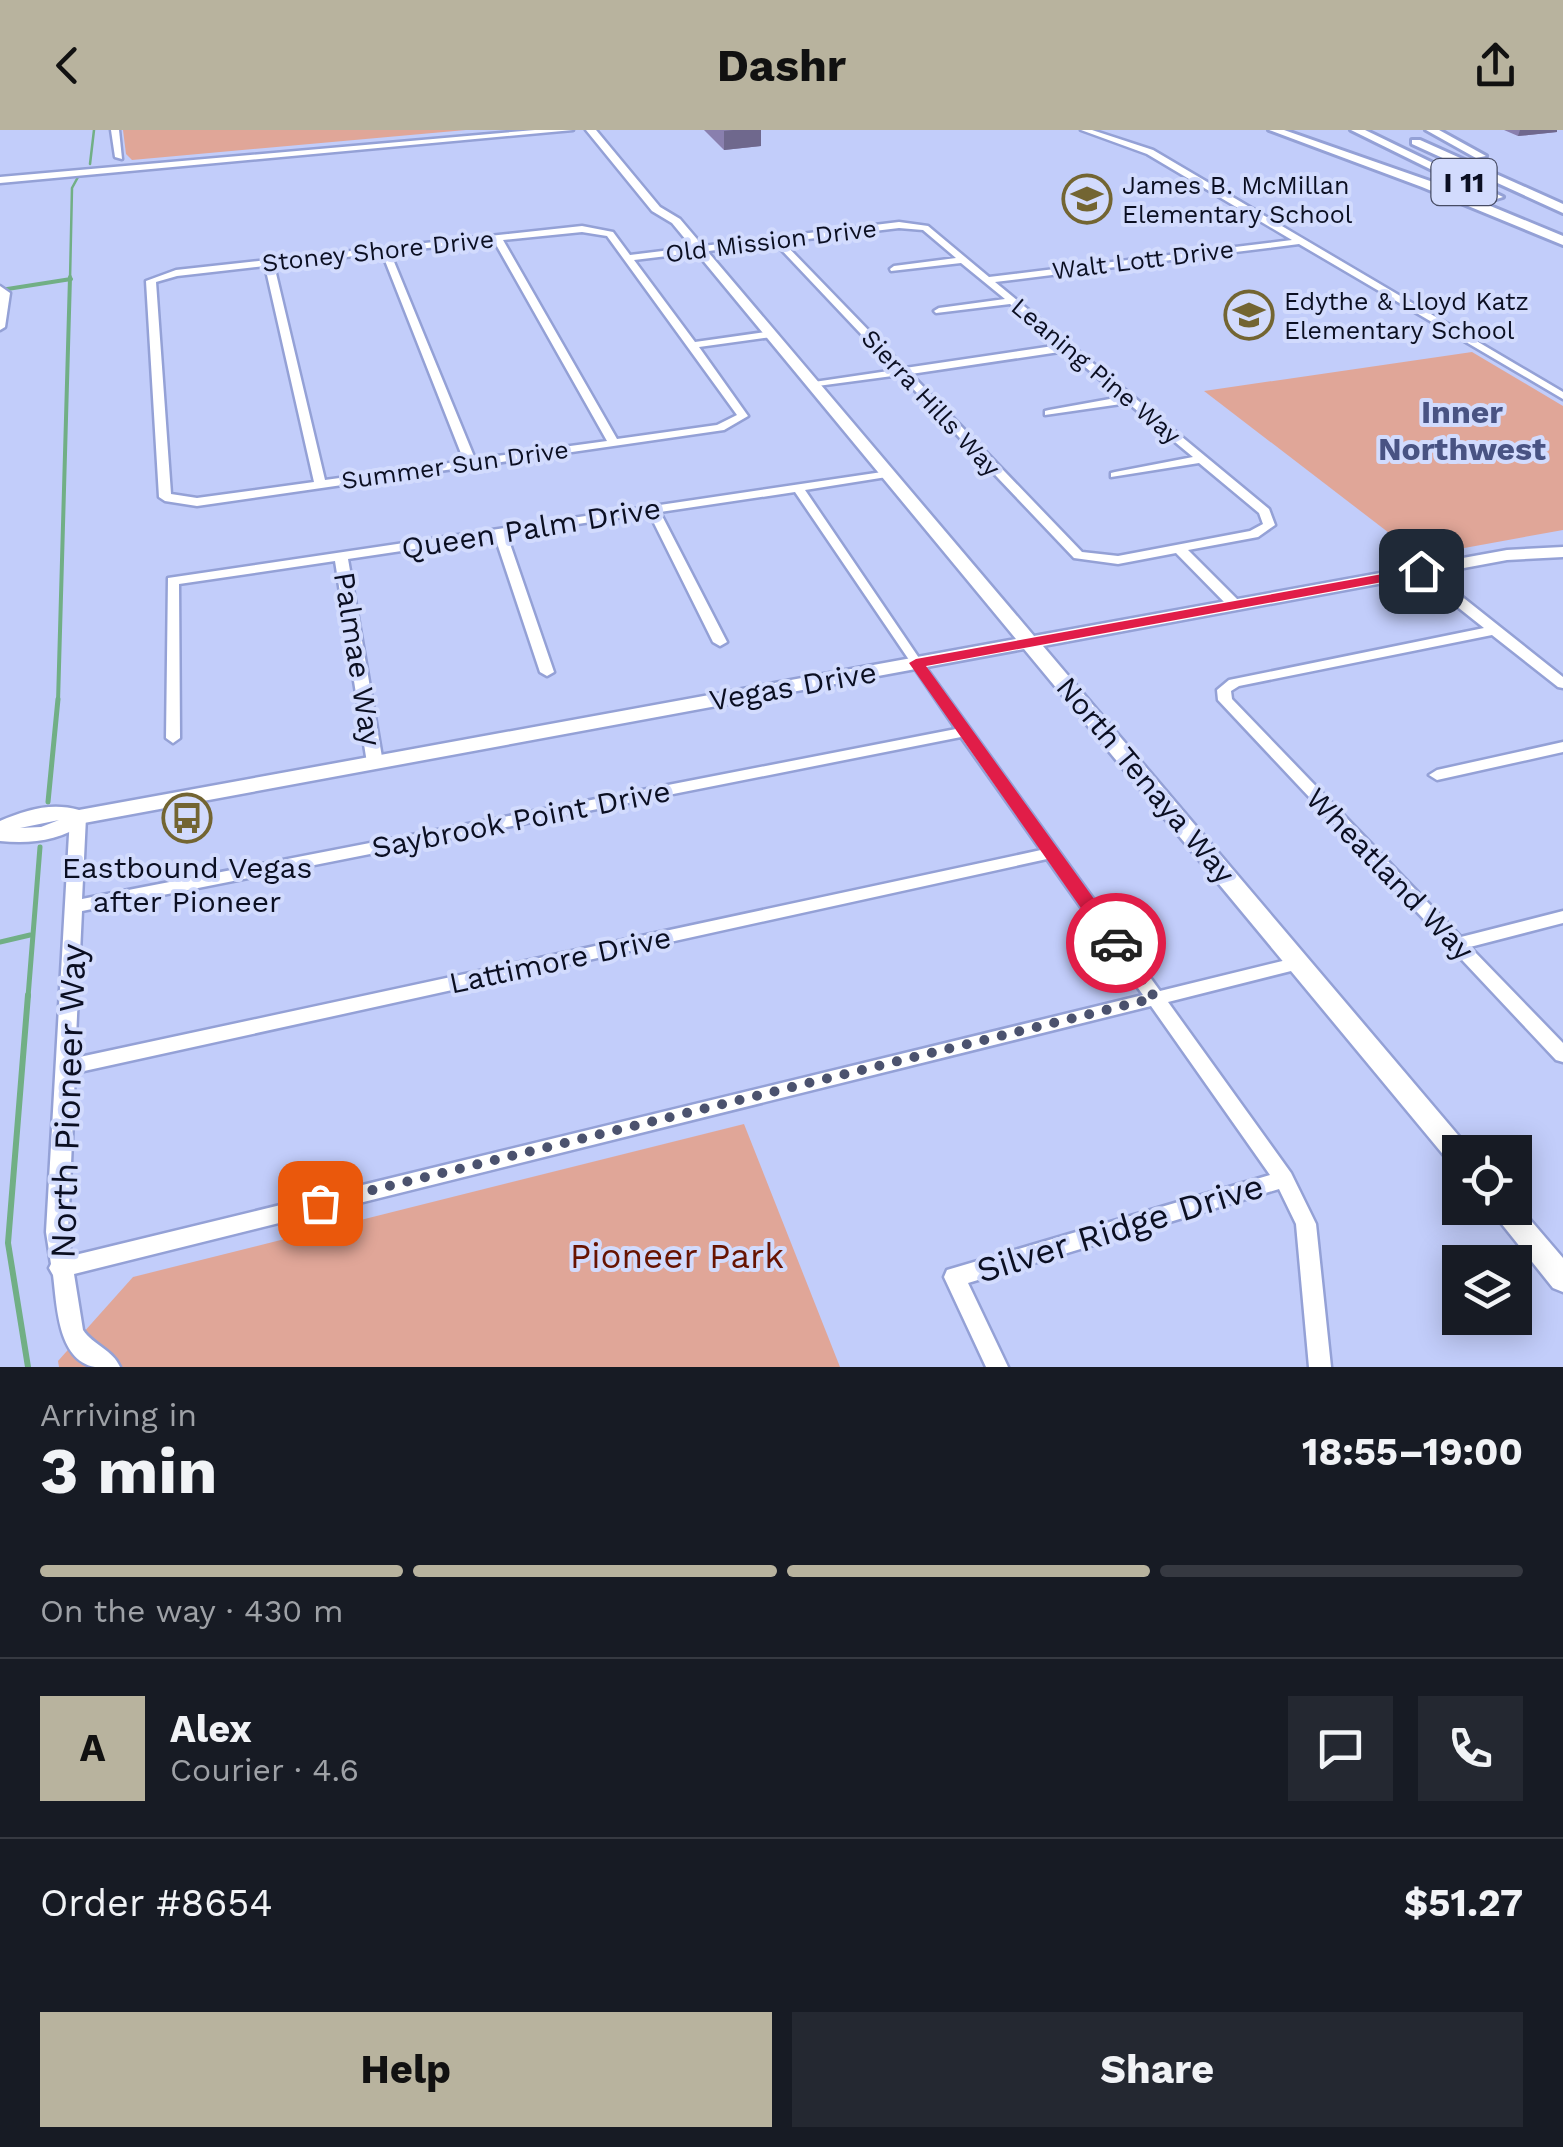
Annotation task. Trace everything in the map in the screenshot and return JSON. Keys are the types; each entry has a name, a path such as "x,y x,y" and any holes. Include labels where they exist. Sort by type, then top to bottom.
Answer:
{"highway":[{"path":"1274,130 1426,184 1563,241"},
{"name":"I 11","path":"1356,130 1563,229"},
{"name":"I 11","path":"1390,130 1563,209"},
{"path":"1431,130 1563,198"}],"main road":[{"path":"0,178 136,168 501,130"},
{"path":"0,178 118,160 568,130"},
{"name":"North Tenaya Way","path":"591,130 630,177 672,207 676,221"},
{"name":"North Tenaya Way","path":"607,130 653,194 1442,1135"},
{"path":"136,168 226,154"},
{"path":"41,177 130,166 118,160"},
{"name":"Vegas Drive","path":"1507,555 1563,538"},
{"name":"Vegas Drive","path":"0,832 22,819 65,811 78,817 1507,555 1563,552"},
{"path":"1517,1225 1563,1279"}],"street":[{"path":"115,130 118,160"},
{"path":"1085,130 1146,150 1563,396"},
{"name":"Old Mission Drive","path":"628,258 914,225"},
{"name":"Leaning Pine Way","path":"914,225 930,230 1265,512 1269,525 1254,534 1178,548"},
{"name":"Stoney Shore Drive","path":"171,500 162,492 160,473 150,285 157,278 270,262 600,229 610,234 628,258"},
{"path":"497,238 614,443"},
{"name":"Sierra Hills Way","path":"777,240 1069,548 1090,559 1118,560 1178,548"},
{"name":"Walt Lott Drive","path":"986,280 1300,241"},
{"path":"386,250 471,464"},
{"path":"628,258 692,346 772,334"},
{"path":"894,269 962,260"},
{"path":"270,262 320,484"},
{"path":"0,327 5,293 1,289"},
{"path":"940,312 1012,301"},
{"name":"Summer Sun Drive","path":"171,500 196,502 720,428 738,422 743,416 741,411 692,346"},
{"path":"814,384 1069,347"},
{"path":"1048,413 1131,399"},
{"path":"1115,475 1202,460"},
{"name":"Queen Palm Drive","path":"173,738 173,582 889,474"},
{"path":"798,488 916,663 1284,1179 1306,1224 1320,1367"},
{"path":"653,509 720,642"},
{"path":"500,532 547,672"},
{"path":"1178,548 1235,605"},
{"name":"Palmae Way","path":"341,556 375,763"},
{"path":"1421,571 1563,684"},
{"name":"Wheatland Way","path":"1495,630 1234,683 1224,690 1224,700 1563,1055"},
{"name":"Saybrook Point Drive","path":"76,906 966,732"},
{"path":"1437,775 1563,747"},
{"name":"North Pioneer Way","path":"78,817 57,1232 72,1334 109,1367"},
{"name":"Lattimore Drive","path":"68,1067 1052,853"},
{"path":"1456,944 1563,917"},
{"path":"60,1268 1299,963"},
{"name":"Silver Ridge Drive","path":"997,1367 955,1276 1284,1179"}],"green space":[{"path":"123,130 466,130 132,160 126,154"},
{"path":"1472,352 1563,406 1563,530 1437,553 1410,549 1204,391"},
{"name":"Pioneer Park","path":"744,1124 840,1367 59,1367 58,1361 133,1277"}],"waterway":[{"path":"90,164 94,130"},
{"path":"70,279 72,188 78,177"},
{"path":"1,290 70,279"},
{"path":"58,702 70,279"},
{"path":"65,280 70,279"},
{"path":"48,802 58,699"},
{"path":"28,997 40,847"},
{"path":"0,942 30,935"},
{"path":"28,995 8,1243 28,1367"}],"way so far":[{"path":"320,1203 1155,998 1116,943"}],"place":[{"name":"James B. McMillan Elementary School","path":"1087,199"},
{"name":"Edythe & Lloyd Katz Elementary School","path":"1249,315"},
{"name":"Eastbound Vegas after Pioneer","path":"187,818"}],"district":[{"name":"Inner Northwest","path":"1462,430"}],"route":[{"path":"1116,943 916,663 1421,571"}]}
